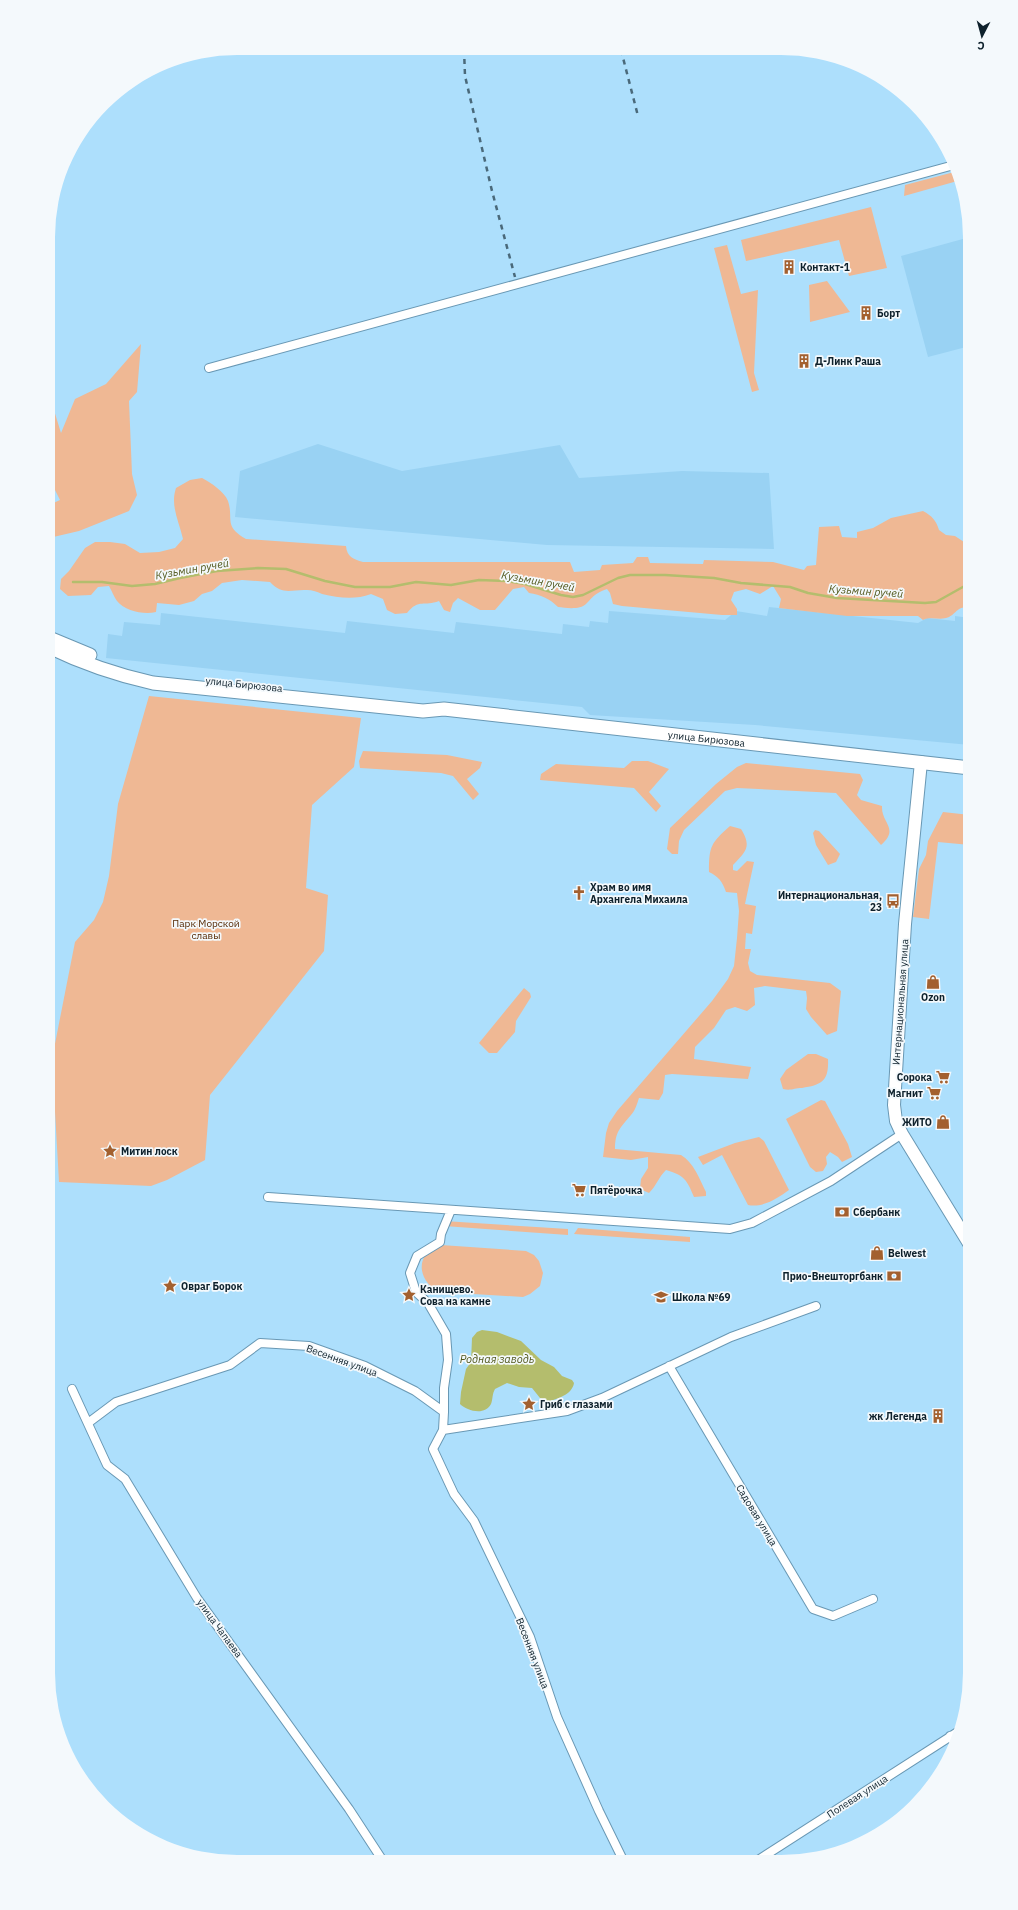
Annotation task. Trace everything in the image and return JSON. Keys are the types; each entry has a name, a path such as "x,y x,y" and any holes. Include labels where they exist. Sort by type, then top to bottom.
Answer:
{"main road":[{"name":"улица Бирюзова","path":"55,641 106,662 150,674 423,702 444,709"},
{"name":"улица Бирюзова","path":"55,649 111,672 153,683 423,711 444,709 963,767"},
{"name":"Интернациональная улица","path":"920,762 905,924 895,1080 896,1121 902,1134 963,1234"}],"street":[{"path":"209,368 949,166"},
{"path":"268,1197 730,1229 752,1222 831,1181 902,1134"},
{"path":"451,1210 441,1234 440,1242 417,1256 410,1273 416,1292 428,1303 446,1334 448,1360 444,1388 443,1430 567,1411 602,1398 731,1337 816,1306"},
{"name":"Весенняя улица","path":"88,1423 116,1402 230,1365 260,1343 309,1346 365,1366 415,1391 444,1412"},
{"name":"Садовая улица","path":"669,1366 813,1608 833,1616 872,1599"},
{"name":"улица Чапаева","path":"72,1389 107,1465 125,1479 197,1598 349,1809 379,1855"},
{"name":"Весенняя улица","path":"443,1430 433,1449 454,1494 474,1521 530,1637 557,1718 621,1855"},
{"name":"Полевая улица","path":"766,1855 950,1736"}],"shaded area":[{"path":"963,239 963,348 928,357 901,256"},
{"path":"318,444 402,471 560,445 579,478 682,471 769,473 774,549 547,545 235,517 240,471"},
{"path":"769,607 918,623 927,618 955,621 955,616 963,617 963,744 755,725 590,715 582,707 106,658 108,634 122,636 124,622 160,625 161,613 345,633 347,621 454,633 456,622 562,634 563,624 589,627 590,621 608,623 609,611 725,620 736,611 767,616"}],"green space":[{"path":"951,173 954,182 904,196 905,185"},
{"path":"871,207 887,268 849,276 839,240 746,261 741,240"},
{"path":"727,245 741,294 758,290 754,373 759,390 752,392 714,248"},
{"path":"827,281 850,312 810,322 809,285"},
{"path":"141,344 137,392 129,401 132,474 137,495 129,511 79,531 55,537 55,502 60,500 55,490 55,414 61,433 75,399 106,384"},
{"path":"202,478 224,494 230,507 232,526 234,530 246,539 346,546 351,557 363,562 570,562 574,572 600,570 602,565 633,563 637,557 648,557 650,563 703,564 704,560 773,562 804,570 807,566 816,565 819,527 839,526 842,537 857,538 857,532 873,528 891,518 923,511 933,519 939,530 946,535 955,536 963,541 963,608 943,619 929,618 923,620 918,616 847,616 779,608 781,599 773,586 760,594 746,589 734,592 731,600 737,609 737,615 622,606 613,604 610,593 607,589 597,593 583,606 573,608 558,607 545,597 529,593 524,587 513,589 495,610 480,610 458,598 453,603 450,612 444,610 439,601 434,603 418,604 411,608 407,613 395,614 387,610 383,599 371,594 353,598 341,597 309,590 288,591 279,589 270,582 242,580 222,583 212,591 202,594 194,601 179,605 157,603 156,612 146,613 130,610 120,604 109,586 98,587 91,595 68,596 60,589 61,579 69,571 85,548 95,542 125,544 140,553 159,552 175,548 183,539 176,514 174,495 176,488 190,480"},
{"name":"Парк Морской славы","path":"149,696 361,718 354,767 312,805 306,888 328,895 324,951 210,1095 205,1160 167,1180 151,1186 59,1182 55,1112 55,1044 75,942 94,920 103,902 109,876 118,804"},
{"path":"363,751 447,755 482,762 480,768 467,779 479,794 473,800 453,776 441,773 360,768 359,761"},
{"path":"632,761 648,761 669,769 649,792 661,806 656,812 634,788 540,780 541,774 556,764 624,768"},
{"path":"746,763 860,774 863,780 857,795 861,800 882,806 882,812 888,826 889,834 881,845 836,793 737,788 725,791 684,830 679,841 678,854 672,854 667,849 670,828 716,784 737,767"},
{"path":"943,812 963,814 963,844 938,842 929,919 913,917 919,869 926,855 928,841"},
{"path":"730,826 741,829 747,845 744,852 733,865 733,870 737,871 747,861 754,862 745,904 756,906 752,934 746,933 745,949 751,949 748,963 750,971 757,975 830,983 841,991 837,1031 827,1035 811,1017 806,1009 806,991 765,986 754,988 755,1005 747,1011 735,1007 726,1010 714,1028 695,1047 694,1059 751,1067 748,1079 672,1074 665,1075 663,1093 659,1100 639,1098 634,1112 619,1130 615,1143 615,1149 681,1155 686,1158 696,1171 706,1192 706,1196 694,1197 687,1182 681,1176 666,1170 649,1193 640,1189 641,1179 648,1168 648,1157 631,1160 603,1157 606,1133 609,1123 617,1111 712,1001 728,979 734,966 739,911 737,893 726,892 720,880 709,872 712,846"},
{"path":"815,830 819,831 840,854 836,862 828,865 816,845 813,833"},
{"path":"524,988 530,993 531,997 516,1021 515,1032 497,1053 489,1053 479,1043"},
{"path":"808,1054 816,1054 828,1059 827,1072 823,1081 809,1087 790,1090 783,1089 780,1079 786,1070"},
{"path":"821,1100 825,1101 848,1144 852,1157 842,1162 838,1157 830,1152 826,1157 827,1164 823,1171 816,1172 810,1167 786,1119"},
{"path":"759,1137 764,1141 789,1190 765,1204 754,1206 748,1205 722,1155 703,1165 698,1157 735,1143"},
{"path":"444,1221 568,1229 568,1235 444,1226"},
{"path":"578,1228 690,1237 690,1242 574,1234"},
{"path":"441,1245 526,1251 534,1255 539,1261 543,1273 540,1286 530,1294 523,1297 440,1292 426,1281 423,1276 422,1264 423,1258 427,1253"}],"water":[{"name":"Родная заводь","path":"482,1330 497,1332 521,1341 541,1360 554,1367 562,1376 572,1380 574,1383 573,1387 564,1396 548,1402 540,1398 532,1388 519,1387 507,1383 495,1389 491,1404 485,1410 476,1411 463,1407 460,1404 461,1392 466,1369 471,1362 472,1338 477,1332"}],"waterway":[{"name":"Кузьмин ручей","path":"73,582 102,582 132,586 155,584 217,571 258,568 286,569 325,581 355,587 390,587 416,582 451,585 479,580 506,581 525,584 561,595 573,597 583,595 618,578 630,575 665,575 714,578 741,583 790,587 808,593 837,598 925,603 936,602 963,587"}],"railway":[{"path":"464,55 465,76 492,191 515,277"},
{"path":"622,55 638,116"}],"place":[{"name":"Контакт-1","path":"789,267"},
{"name":"Борт","path":"866,313"},
{"name":"Д-Линк Раша","path":"804,361"},
{"name":"Храм во имя Архангела Михаила","path":"579,893"},
{"name":"Интернациональная, 23","path":"893,901"},
{"name":"Ozon","path":"933,982"},
{"name":"Сорока","path":"943,1077"},
{"name":"Магнит","path":"934,1093"},
{"name":"ЖИТО","path":"943,1122"},
{"name":"Митин лоск","path":"110,1151"},
{"name":"Пятёрочка","path":"579,1190"},
{"name":"Сбербанк","path":"842,1212"},
{"name":"Belwest","path":"877,1253"},
{"name":"Прио-Внешторгбанк","path":"894,1276"},
{"name":"Овраг Борок","path":"170,1286"},
{"name":"Канищево. Сова на камне","path":"409,1295"},
{"name":"Школа №69","path":"661,1297"},
{"name":"Гриб с глазами","path":"529,1404"},
{"name":"жк Легенда","path":"938,1416"}]}
